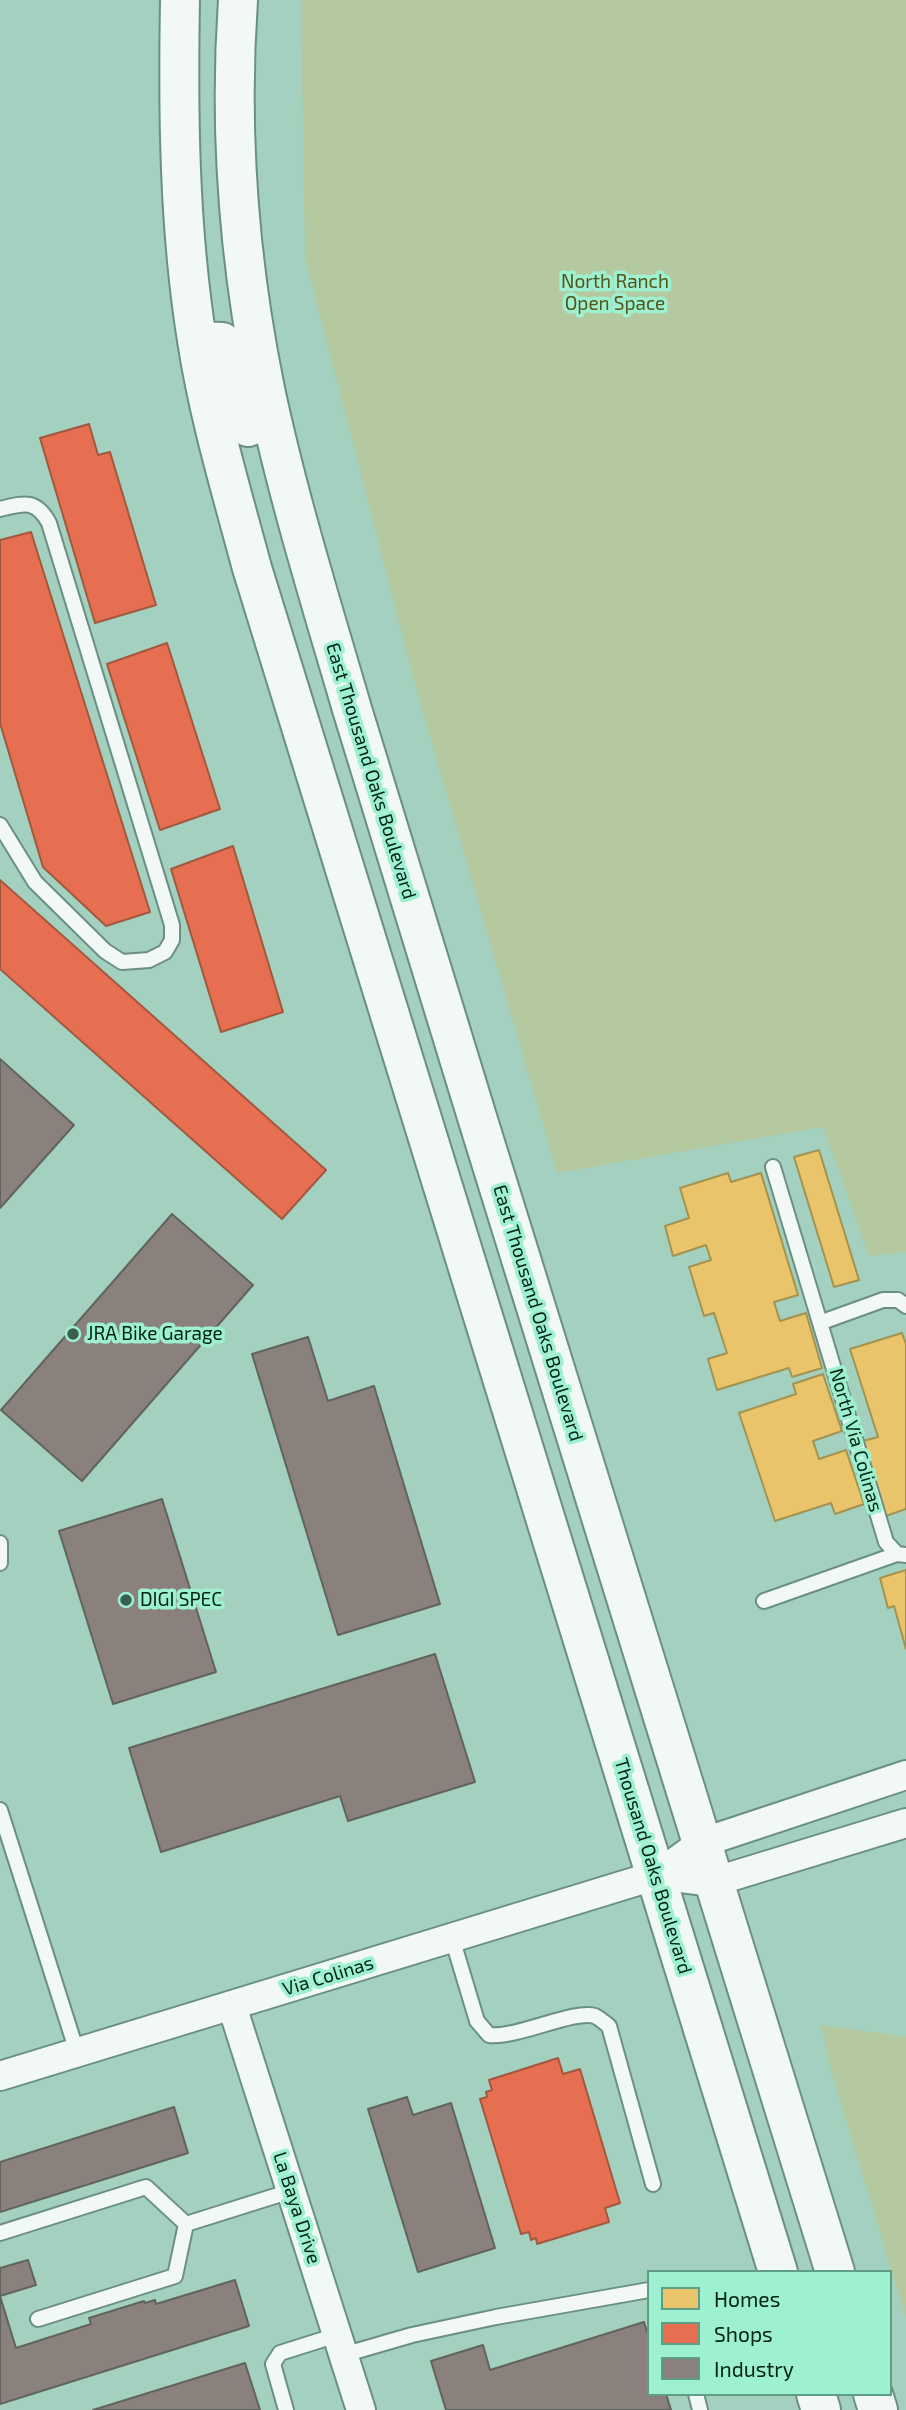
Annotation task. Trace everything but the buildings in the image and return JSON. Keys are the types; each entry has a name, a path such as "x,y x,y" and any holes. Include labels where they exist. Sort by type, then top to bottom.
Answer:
{"main road":[{"path":"180,0 178,118 184,243 197,341 222,342 229,349 254,452 285,560 321,604"},
{"name":"East Thousand Oaks Boulevard","path":"238,0 236,145 246,277 265,390 321,604 422,941 701,1843"},
{"name":"Thousand Oaks Boulevard","path":"197,341 218,443 252,568 777,2270"},
{"path":"701,1843 834,2270"}],"street":[{"name":"Via Colinas","path":"0,2076 657,1875 701,1843 906,1775"},
{"name":"Via Colinas","path":"657,1875 713,1882 906,1823"},
{"name":"La Baya Drive","path":"232,2006 361,2410"}],"lane":[{"path":"0,509 33,504 43,512 49,523 172,925 172,940 165,952 149,960 122,962 105,951 35,883 0,825"},
{"name":"North Via Colinas","path":"773,1167 822,1322 886,1542 901,1554"},
{"path":"822,1322 883,1300 898,1300 906,1306"},
{"path":"0,1543 0,1563"},
{"name":"North Via Colinas","path":"764,1601 901,1554"},
{"path":"0,1810 77,2052"},
{"path":"452,1938 477,2021 489,2035 503,2036 580,2015 595,2016 609,2026 653,2184"},
{"path":"0,2233 146,2187 186,2224"},
{"path":"186,2224 291,2191"},
{"path":"38,2319 175,2276 186,2224"},
{"path":"286,2410 273,2364 280,2353 412,2335 484,2319 647,2290"}],"green space":[{"name":"North Ranch Open Space","path":"301,0 906,0 906,1252 869,1256 823,1127 557,1173 416,688 305,257"},
{"path":"821,2025 906,2037 906,2318 892,2270 832,2074"}],"place":[{"name":"JRA Bike Garage","path":"73,1334"},
{"name":"DIGI SPEC","path":"126,1600"}]}
